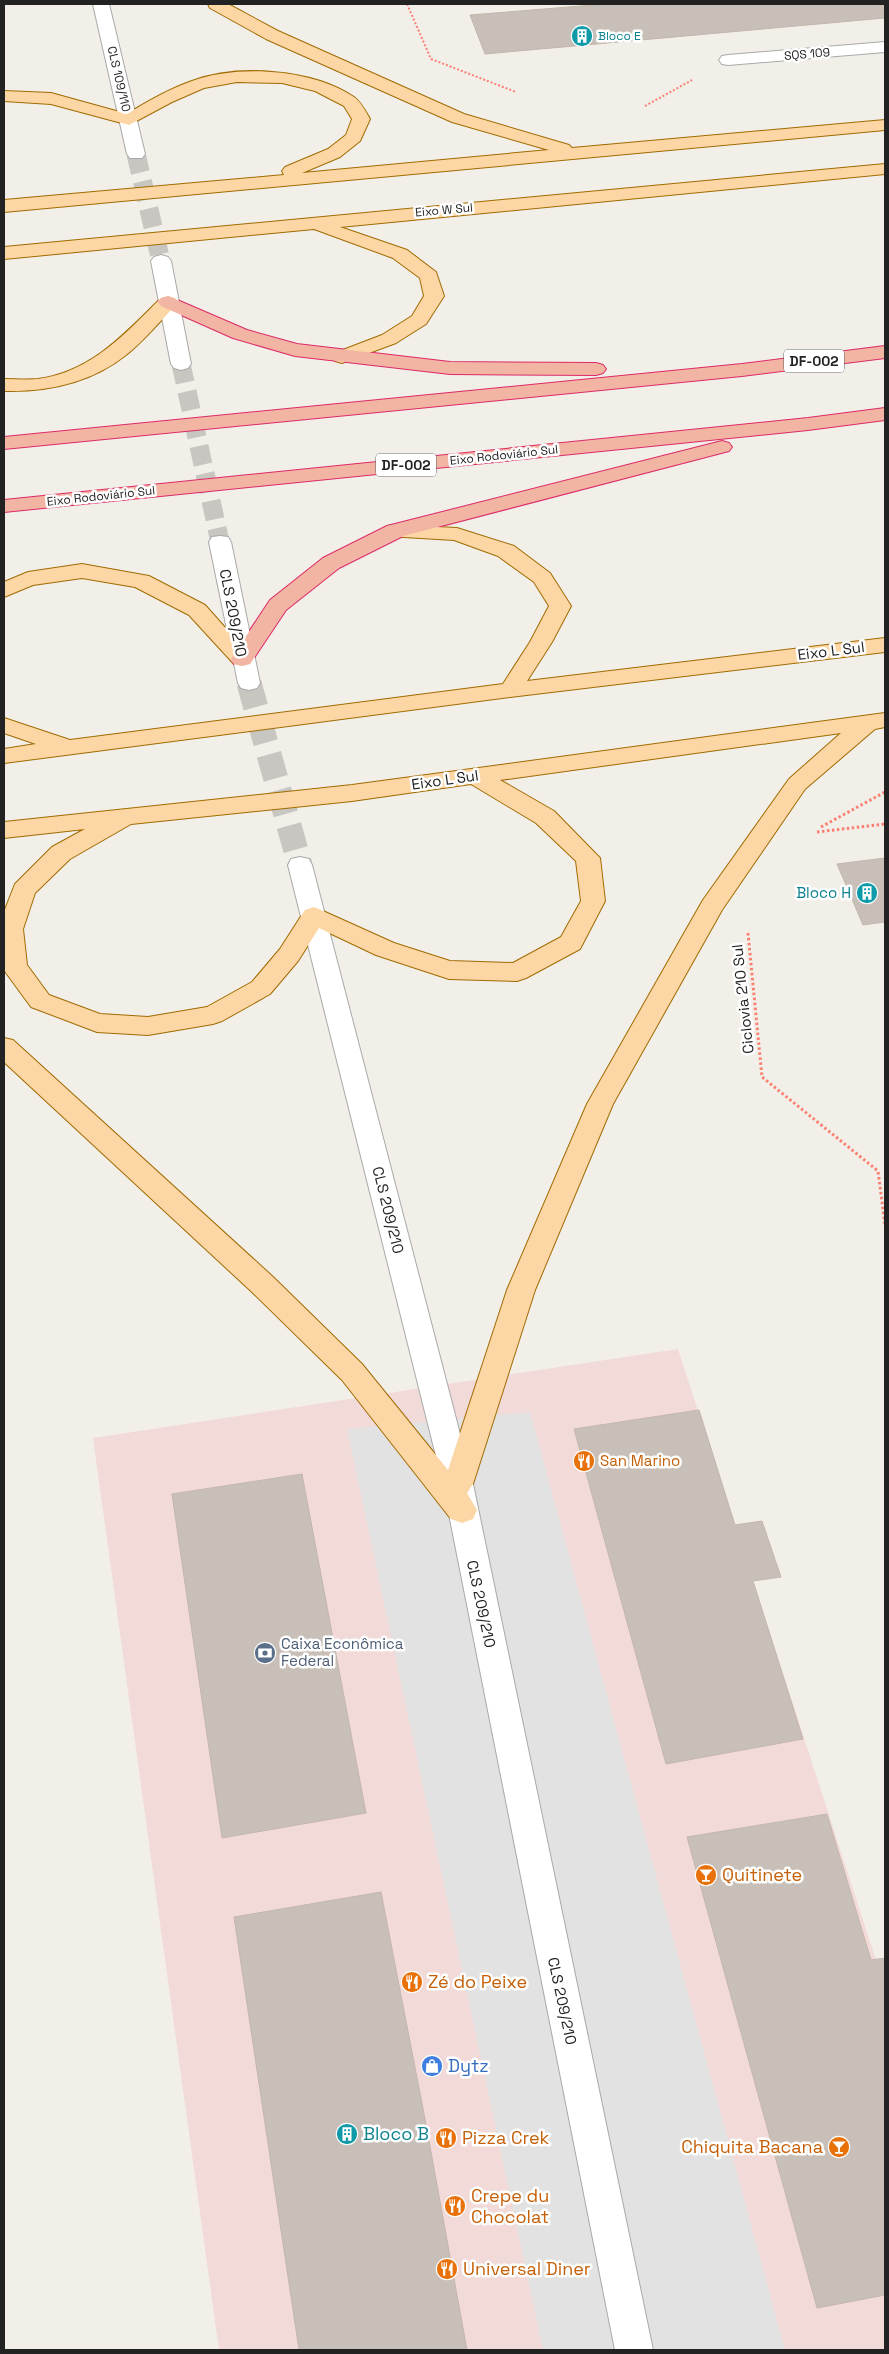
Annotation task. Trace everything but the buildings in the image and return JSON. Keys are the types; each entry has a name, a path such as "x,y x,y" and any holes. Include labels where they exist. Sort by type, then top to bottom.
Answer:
{"highway":[{"path":"168,302 240,334 294,350 342,356 450,368 742,370"},
{"name":"DF-002","path":"4,443 742,370 885,352"},
{"name":"Eixo Rodoviário Sul","path":"4,506 808,424 885,414"},
{"path":"242,659 278,605 331,563 396,531 808,424"}],"main road":[{"path":"216,4 272,35 458,118 577,153"},
{"path":"4,96 15,94 58,99 129,120 166,98 199,84 237,77 282,78 321,87 350,102 361,118 354,137 334,153 305,167 249,184"},
{"path":"4,206 885,125"},
{"name":"Eixo W Sul","path":"4,253 885,169"},
{"path":"4,198 31,204"},
{"path":"308,223 362,239 400,254 429,276 434,296 419,320 389,339 342,356"},
{"path":"4,385 40,385 84,372 119,351 168,302"},
{"path":"396,531 457,534 506,551 542,578 560,606 541,642 510,690"},
{"path":"4,590 28,579 82,571 141,581 197,610 242,659"},
{"name":"Eixo L Sul","path":"4,756 510,690 885,645"},
{"path":"460,1497 520,1290 600,1104 712,906 791,792 797,784 878,720"},
{"name":"Eixo L Sul","path":"4,830 129,815 352,793 878,720"},
{"path":"4,725 70,748"},
{"path":"129,815 61,853 24,890 10,929 14,966 40,1001 97,1023 148,1026 213,1015 261,988 289,955 314,916 386,949 449,970 517,972 571,943 593,901 588,858 545,817 474,776"},
{"path":"4,1047 262,1284 352,1372 460,1497"}],"street":[{"name":"CLS 109/110","path":"101,4 136,154"},
{"name":"SQS 109","path":"728,60 885,47"},
{"path":"160,261 181,364"},
{"name":"CLS 209/210","path":"220,542 242,659 249,683"},
{"name":"CLS 209/210","path":"300,865 460,1497 634,2350"}],"path":[{"path":"408,4 431,60 523,94"},
{"path":"638,110 728,60"},
{"path":"885,792 809,833 885,824"},
{"name":"Ciclovia 210 Sul","path":"748,930 762,1077 878,1172 885,1225"}],"shaded area":[{"path":"678,1349 885,1988 885,2350 219,2350 93,1438"},
{"path":"530,1412 785,2350 543,2350 347,1429"}],"tunnel":[{"path":"136,154 161,261"},
{"path":"181,364 220,542"},
{"path":"249,683 300,865"}],"place":[{"name":"Bloco E","path":"582,36"},
{"name":"Bloco H","path":"867,893"},
{"name":"San Marino","path":"584,1461"},
{"name":"Caixa Econômica Federal","path":"265,1653"},
{"name":"Quitinete","path":"706,1875"},
{"name":"Zé do Peixe","path":"412,1982"},
{"name":"Dytz","path":"432,2066"},
{"name":"Bloco B","path":"347,2134"},
{"name":"Pizza Crek","path":"446,2138"},
{"name":"Chiquita Bacana","path":"839,2147"},
{"name":"Crepe du Chocolat","path":"455,2206"},
{"name":"Universal Diner","path":"447,2269"}]}
